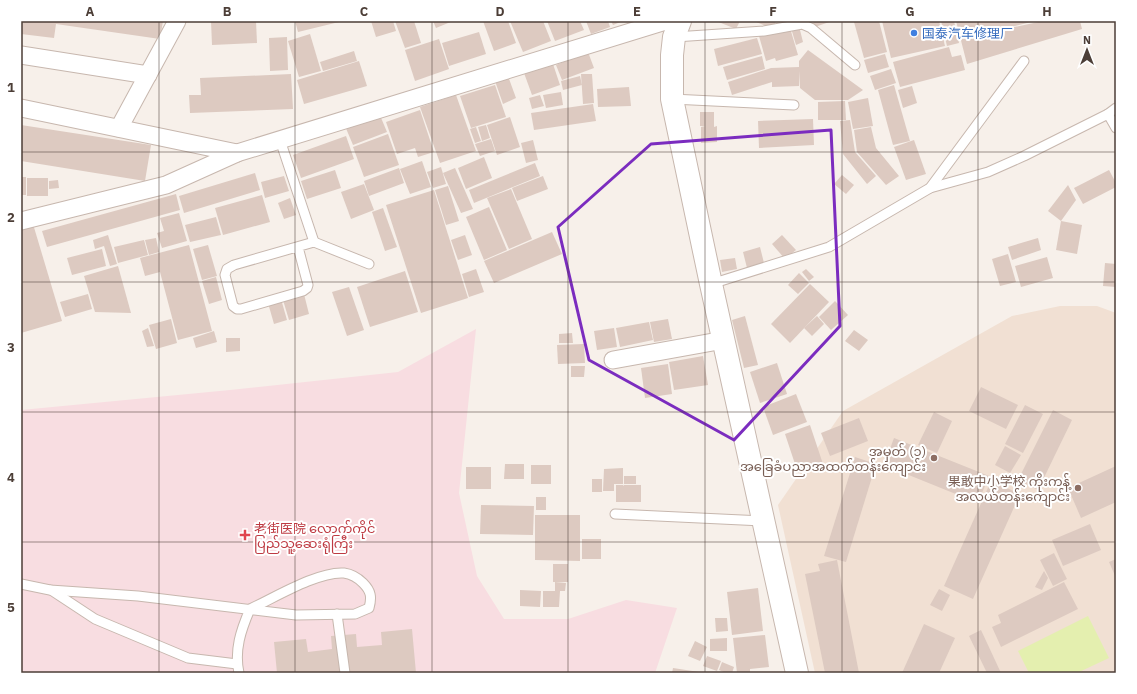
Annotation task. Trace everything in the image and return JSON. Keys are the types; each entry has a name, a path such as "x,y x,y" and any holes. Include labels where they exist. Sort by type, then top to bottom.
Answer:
{"street":[{"path":"119,128 177,21"},
{"path":"21,221 166,185 237,153 674,26 672,55 672,99 711,284 797,673"},
{"path":"21,55 148,75"},
{"path":"21,108 237,153"},
{"path":"613,360 724,340"}],"lane":[{"path":"674,26 764,31 802,24 811,28 855,65"},
{"path":"930,188 1024,61"},
{"path":"672,99 794,105"},
{"path":"711,284 828,247 930,188 988,172 1024,156 1108,114 1116,108"},
{"path":"1108,114 1116,128"},
{"path":"280,140 314,242"},
{"path":"298,247 308,284 307,288 303,291 241,309 236,309 225,275 227,270 234,265 314,242 369,264"},
{"path":"615,514 763,521"},
{"path":"21,584 50,590 138,596 250,609 296,614 355,614 368,608 372,597 368,589 355,577 345,573 329,574 303,584 250,609 240,634 238,669 188,658 95,619 50,590"},
{"path":"338,614 345,673"}],"highlighted area":[{"path":"831,130 840,326 734,440 589,360 558,227 651,144"}],"shaded area":[{"name":"အမှတ် (၁) အခြေခံပညာအထက်တန်းကျောင်း","path":"1060,306 1097,306 1116,313 1116,673 815,673 778,505 843,411 1012,316"},
{"name":"老街医院 လောက်ကိုင် ပြည်သူ့ဆေးရုံကြီး","path":"476,329 459,493 477,576 504,619 568,619 626,600 677,608 655,673 21,673 21,410 398,372"}],"green space":[{"path":"1088,616 1109,658 1077,673 1029,673 1018,651"}],"building":[{"path":"21,21 163,21 160,39 56,24 54,38 21,34"},
{"path":"211,21 256,21 257,43 212,45"},
{"path":"295,21 339,21 339,22 298,32"},
{"path":"371,21 393,21 396,31 376,37"},
{"path":"395,21 414,21 421,43 405,48"},
{"path":"433,21 453,21 436,28"},
{"path":"483,21 508,21 516,43 494,51"},
{"path":"510,21 543,21 551,41 523,52"},
{"path":"547,21 580,21 584,30 555,41"},
{"path":"586,21 608,21 610,27 591,34"},
{"path":"611,21 623,21 613,25"},
{"path":"716,21 740,21 736,29"},
{"path":"754,21 776,21 773,29"},
{"path":"813,21 832,21 815,27"},
{"path":"879,21 887,52 864,58 854,22"},
{"name":"国泰汽车修理厂","path":"882,21 939,21 945,46 891,58"},
{"path":"941,21 954,21 959,43 947,46"},
{"path":"956,21 1035,21 982,34 1043,21 1080,21 1082,29 967,64"},
{"path":"799,26 803,42 796,45 791,28"},
{"path":"790,28 798,55 776,61 775,58 766,61 759,36"},
{"path":"479,32 486,54 449,66 442,43"},
{"path":"310,34 321,71 299,77 288,41"},
{"path":"287,37 288,70 270,71 269,38"},
{"path":"757,38 762,54 718,66 714,49"},
{"path":"439,39 449,69 415,81 405,50"},
{"path":"949,47 952,57 961,55 965,70 900,87 893,62"},
{"path":"808,50 863,90 848,100 815,100 800,88 799,71 799,86 772,87 772,82 732,95 728,82 771,68 799,67 799,61"},
{"path":"354,51 357,61 323,71 320,62"},
{"path":"588,52 594,68 562,80 556,65"},
{"path":"885,54 889,67 868,73 864,60"},
{"path":"762,56 765,69 727,80 723,67"},
{"path":"359,61 367,86 304,104 297,80"},
{"path":"553,64 560,85 532,95 524,73"},
{"path":"891,69 896,83 875,90 870,76"},
{"path":"291,74 293,109 190,113 189,95 201,95 200,78"},
{"path":"581,74 592,74 594,103 583,104"},
{"path":"508,76 516,98 503,104 495,81"},
{"path":"580,76 582,85 563,90 561,81"},
{"path":"495,85 506,117 471,128 460,96"},
{"path":"894,85 910,141 893,145 878,90"},
{"path":"912,86 917,103 903,108 898,90"},
{"path":"629,87 631,106 598,107 597,89"},
{"path":"561,92 563,105 546,108 543,95"},
{"path":"456,95 476,151 440,163 420,107"},
{"path":"540,95 544,106 532,109 529,98"},
{"path":"868,98 873,126 853,129 848,102"},
{"path":"845,101 846,120 818,120 818,102"},
{"path":"593,104 596,121 534,130 531,113"},
{"path":"420,110 434,152 418,157 415,148 397,154 386,122"},
{"path":"700,112 714,112 714,127 717,126 717,142 701,143 701,127 705,126 700,126"},
{"path":"379,113 387,132 353,145 345,126"},
{"path":"510,117 520,147 497,155 487,125"},
{"path":"813,119 814,145 759,148 758,121"},
{"path":"850,120 855,152 876,176 867,184 843,154 840,121"},
{"path":"21,125 151,145 145,181 21,161"},
{"path":"486,125 490,138 482,141 478,127"},
{"path":"476,127 481,141 475,143 470,129"},
{"path":"871,127 876,148 899,176 886,185 857,152 854,130"},
{"path":"388,134 399,165 364,177 353,147"},
{"path":"346,136 354,159 301,178 293,155"},
{"path":"491,139 495,151 480,156 475,144"},
{"path":"533,140 538,160 526,163 521,143"},
{"path":"914,140 926,174 906,180 894,147"},
{"path":"484,157 492,178 466,189 458,168"},
{"path":"422,161 431,187 410,194 400,169"},
{"path":"535,163 540,176 474,203 469,190"},
{"path":"441,167 446,184 433,188 427,172"},
{"path":"399,168 404,183 369,196 364,181"},
{"path":"455,168 473,209 461,213 443,173"},
{"path":"335,170 341,188 307,199 301,181"},
{"path":"1109,170 1116,183 1116,187 1083,204 1074,188"},
{"path":"255,173 260,190 184,213 179,196"},
{"path":"842,175 854,185 846,194 834,184"},
{"path":"284,176 289,191 265,198 261,182"},
{"path":"543,176 548,189 517,201 512,188"},
{"path":"21,177 26,177 26,195 21,195"},
{"path":"27,178 48,178 48,196 27,196"},
{"path":"58,180 59,188 49,189 49,181"},
{"path":"364,184 374,210 351,219 341,192"},
{"path":"1068,185 1076,200 1061,221 1048,211"},
{"path":"448,186 459,221 446,225 435,190"},
{"path":"511,189 532,239 509,249 487,198"},
{"path":"434,190 468,298 421,313 386,205"},
{"path":"176,194 180,210 47,247 42,231"},
{"path":"262,195 270,222 223,235 215,208"},
{"path":"290,198 296,215 284,219 278,203"},
{"path":"489,207 507,250 484,260 466,217"},
{"path":"383,208 397,247 385,251 372,212"},
{"path":"179,213 187,241 162,248 157,233 164,231 160,218"},
{"path":"216,217 221,235 190,242 185,225"},
{"path":"1061,221 1082,225 1077,254 1056,250"},
{"path":"33,224 62,321 21,333 21,228"},
{"path":"552,232 562,254 494,283 484,261"},
{"path":"108,235 117,264 110,266 104,246 95,249 93,240"},
{"path":"465,235 472,255 458,260 451,240"},
{"path":"782,235 796,250 785,259 772,244"},
{"path":"156,238 159,252 149,255 145,240"},
{"path":"1038,238 1041,250 1012,260 1008,247"},
{"path":"144,240 148,255 118,263 114,247"},
{"path":"189,245 212,331 178,340 160,272 145,276 140,258"},
{"path":"208,245 217,276 202,280 193,249"},
{"path":"760,247 764,263 747,268 743,252"},
{"path":"102,249 106,266 72,275 67,258"},
{"path":"1008,254 1016,282 1000,286 992,259"},
{"path":"1047,257 1053,278 1021,287 1015,266"},
{"path":"735,258 737,269 722,272 720,260"},
{"path":"1105,263 1116,264 1116,287 1103,286"},
{"path":"118,266 131,313 95,312 84,276"},
{"path":"476,269 484,292 469,297 462,274"},
{"path":"806,269 814,277 809,281 802,272"},
{"path":"405,271 418,312 370,327 357,287"},
{"path":"799,273 809,283 798,294 788,285"},
{"path":"216,277 222,300 209,304 202,281"},
{"path":"810,284 829,302 790,343 771,324"},
{"path":"349,287 364,330 347,336 332,292"},
{"path":"88,294 92,309 65,317 60,302"},
{"path":"304,294 309,314 289,320 283,300"},
{"path":"281,299 287,320 274,324 268,303"},
{"path":"835,301 848,315 831,330 819,317"},
{"path":"745,316 758,365 744,368 732,320"},
{"path":"817,316 824,324 812,336 804,328"},
{"path":"171,319 177,343 156,349 149,325"},
{"path":"668,319 672,339 654,342 650,322"},
{"path":"649,322 653,340 620,347 616,328"},
{"path":"148,328 154,346 147,347 142,331"},
{"path":"614,328 617,347 597,350 594,331"},
{"path":"854,330 868,340 859,351 845,341"},
{"path":"214,331 217,342 196,348 193,338"},
{"path":"572,333 573,343 559,343 559,334"},
{"path":"226,338 240,338 240,351 226,352"},
{"path":"584,344 585,363 558,364 557,345"},
{"path":"703,356 708,385 674,390 669,362"},
{"path":"777,363 787,394 760,403 750,372"},
{"path":"668,364 672,394 645,398 641,368"},
{"path":"571,366 585,366 584,377 571,377"},
{"path":"981,387 1018,405 1006,429 969,411"},
{"path":"796,394 807,422 773,435 763,407"},
{"path":"1025,405 1043,414 1023,453 1005,444"},
{"path":"1053,410 1072,420 1038,490 1018,480"},
{"path":"934,412 952,421 937,453 918,445"},
{"path":"859,418 868,441 830,456 821,433"},
{"path":"810,425 823,464 798,473 785,434"},
{"path":"894,438 989,476 978,503 884,465"},
{"path":"1005,446 1021,455 1010,473 995,465"},
{"path":"855,457 876,464 846,562 824,556"},
{"path":"505,464 524,464 524,479 504,479"},
{"path":"531,465 551,465 551,484 531,484"},
{"path":"1116,466 1116,502 1081,518 1068,488"},
{"path":"466,467 491,467 491,489 466,489"},
{"path":"623,468 623,484 614,484 614,491 603,491 604,469"},
{"path":"624,476 636,476 636,484 624,484"},
{"path":"592,479 602,479 602,492 592,492"},
{"path":"991,481 1020,494 973,599 944,586"},
{"path":"616,485 641,485 641,502 616,502"},
{"path":"536,497 546,497 546,510 536,510"},
{"path":"481,505 534,506 533,535 480,534"},
{"path":"535,515 580,515 580,561 535,560"},
{"path":"1090,524 1101,550 1063,566 1052,540"},
{"path":"582,539 601,539 601,559 582,559"},
{"path":"1054,553 1067,579 1053,586 1040,560"},
{"path":"1116,559 1116,578 1109,562"},
{"path":"837,560 859,673 825,673 805,574 820,571 818,564"},
{"path":"553,564 568,564 568,582 553,582"},
{"path":"1044,571 1048,578 1042,590 1035,587"},
{"path":"555,582 566,583 565,591 560,591 559,607 543,607 543,591 555,591"},
{"path":"1064,582 1078,609 1001,647 992,627 1001,623 998,615"},
{"path":"758,588 763,631 732,635 727,592"},
{"path":"939,589 950,595 942,611 930,605"},
{"path":"520,590 541,591 540,607 520,606"},
{"path":"715,618 727,618 728,631 716,632"},
{"path":"924,624 955,638 939,673 902,673"},
{"path":"412,629 416,673 277,673 274,642 306,639 308,652 332,649 331,636 356,634 357,647 382,645 381,632"},
{"path":"981,630 1001,673 987,673 969,636"},
{"path":"765,635 769,667 750,669 750,673 737,673 733,638"},
{"path":"727,638 727,651 710,651 710,639"},
{"path":"695,641 707,647 700,661 688,656"},
{"path":"707,656 721,661 717,671 703,666"},
{"path":"722,662 734,667 732,673 726,673 719,670"},
{"path":"673,668 699,672 699,673 672,673"}],"place":[{"name":"国泰汽车修理厂","path":"914,33"},
{"name":"အမှတ် (၁) အခြေခံပညာအထက်တန်းကျောင်း","path":"934,458"},
{"name":"果敢中小学校 ကိုးကန့် အလယ်တန်းကျောင်း","path":"1078,488"},
{"name":"老街医院 လောက်ကိုင် ပြည်သူ့ဆေးရုံကြီး","path":"245,535"}]}
